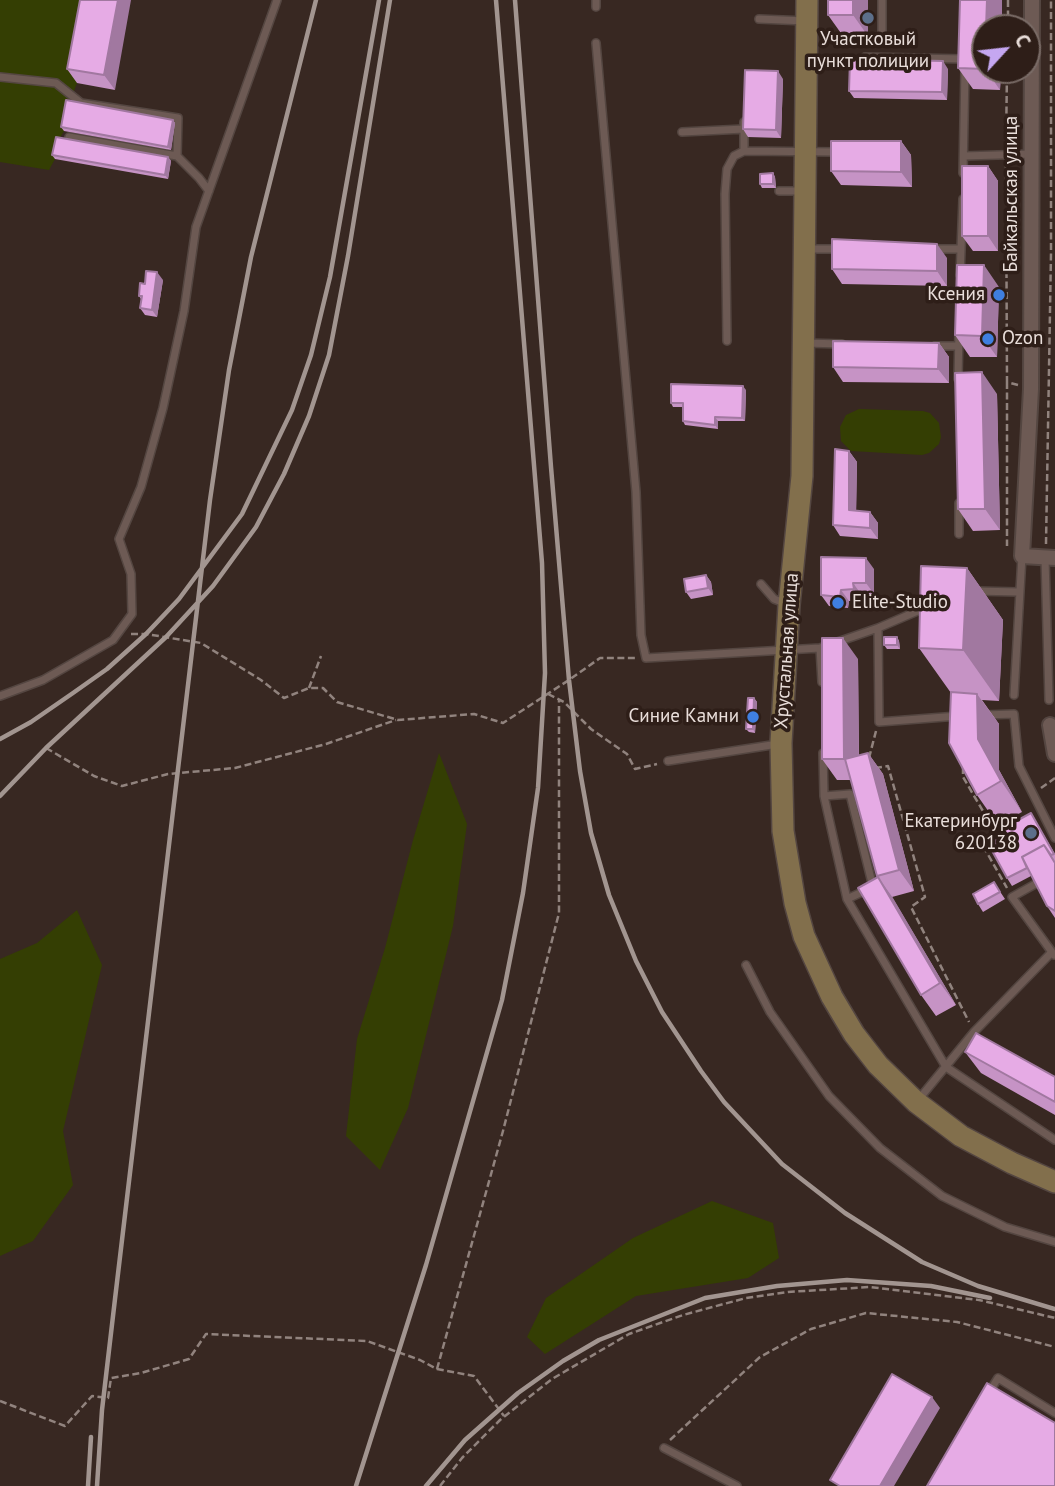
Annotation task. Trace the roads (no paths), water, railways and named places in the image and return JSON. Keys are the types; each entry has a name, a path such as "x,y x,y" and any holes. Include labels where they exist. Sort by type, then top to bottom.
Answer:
{"street":[{"name":"Байкальская улица","path":"1022,556 1031,389 1032,0"},
{"name":"Хрустальная улица","path":"807,10 802,476 789,605 781,743 783,831 792,891 804,936 827,986 854,1034 877,1065 916,1102 961,1136 1055,1181"},
{"path":"1022,556 1050,558"},
{"path":"1050,725 1055,754"}],"lane":[{"path":"0,696 43,680 113,640 132,614 131,574 119,539 142,487 163,408 184,311 196,227 277,0"},
{"path":"882,0 883,31"},
{"path":"759,19 807,10"},
{"path":"596,43 636,492 641,635 646,657 820,648 940,602"},
{"path":"963,182 965,47"},
{"path":"865,57 965,59"},
{"path":"0,77 56,83 81,103 178,118 177,156"},
{"path":"744,116 744,152"},
{"path":"682,132 744,129"},
{"path":"69,137 177,156 200,178 209,191"},
{"path":"727,341 725,194 727,169 734,156 744,152 845,152"},
{"path":"964,156 1031,154"},
{"path":"779,191 805,190"},
{"path":"960,291 963,196"},
{"path":"804,249 844,249"},
{"path":"922,249 961,249"},
{"path":"958,386 959,318"},
{"path":"804,343 856,344"},
{"path":"920,345 958,346"},
{"path":"959,494 959,534"},
{"path":"1014,695 1022,556"},
{"path":"1049,700 1050,558"},
{"path":"761,584 774,599 789,605"},
{"path":"965,591 1019,592"},
{"path":"878,628 879,722 961,715"},
{"path":"820,648 822,689"},
{"path":"974,715 1014,714 1019,766 1055,838"},
{"path":"668,761 781,743"},
{"path":"823,743 824,796 847,900 946,1067 1055,1140"},
{"path":"824,796 850,794 873,887 847,900"},
{"path":"916,1102 974,1032 1053,954 1012,897 1055,873"},
{"path":"746,965 770,1012 829,1096 880,1148 942,1196 1004,1227 1055,1242"},
{"path":"984,1400 998,1378 1055,1413"},
{"path":"664,1448 737,1486"}],"railway":[{"path":"97,1486 102,1410 115,1299 210,500 229,370 251,257 316,0"},
{"path":"0,739 31,722 107,669 146,634 179,599 242,514 292,410 311,355 330,277 379,0"},
{"path":"0,796 46,748 166,637 213,586 256,527 284,474 309,416 329,355 390,0"},
{"path":"356,1486 426,1265 502,1000 523,893 538,788 545,673 542,563 496,0"},
{"path":"515,0 551,467 569,680 580,771 591,833 609,895 636,961 662,1012 701,1071 724,1102 782,1164 845,1213 922,1262 978,1286 1055,1309"},
{"path":"426,1486 465,1440 518,1393 563,1361 599,1340 705,1298 777,1286 847,1280 931,1286 990,1298"},
{"path":"88,1486 91,1437"}],"place":[{"name":"Участковый пункт полиции","path":"868,18"},
{"name":"Ксения","path":"999,295"},
{"name":"Ozon","path":"988,339"},
{"name":"Elite-Studio","path":"838,603"},
{"name":"Синие Камни","path":"753,717"},
{"name":"Екатеринбург 620138","path":"1031,833"}]}
